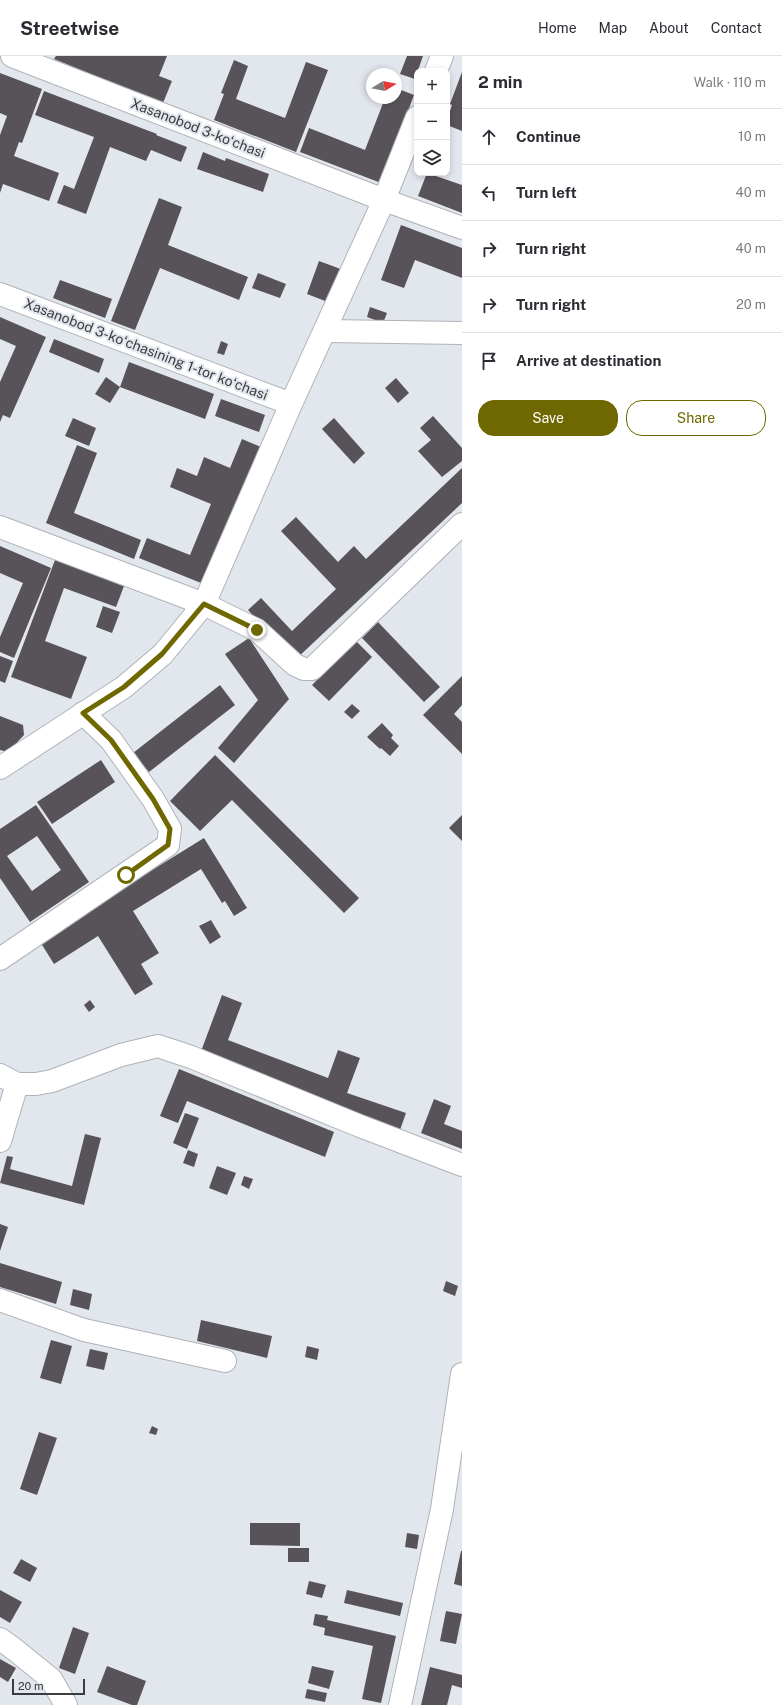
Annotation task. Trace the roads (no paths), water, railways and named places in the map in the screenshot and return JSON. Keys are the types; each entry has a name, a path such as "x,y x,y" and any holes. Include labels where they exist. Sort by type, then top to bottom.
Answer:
{"street":[{"name":"Xasanobod 3-koʻchasi","path":"12,56 384,200 462,228"},
{"path":"437,68 442,56"},
{"path":"0,768 124,687 162,654 204,604 291,404 384,200 414,125"},
{"name":"Xasanobod 3-koʻchasining 1-tor koʻchasi","path":"0,294 291,404"},
{"path":"325,331 462,333"},
{"path":"0,527 204,604 257,630 296,665 304,669 312,669 462,524"},
{"path":"0,959 168,845 170,829 153,799 111,740 83,713"},
{"path":"0,1141 9,1079 36,1084 52,1081 121,1055 158,1046 462,1165"},
{"path":"0,1300 84,1330 225,1361"},
{"path":"400,1705 442,1509 462,1374"},
{"path":"0,1639 51,1679 66,1705"}]}
